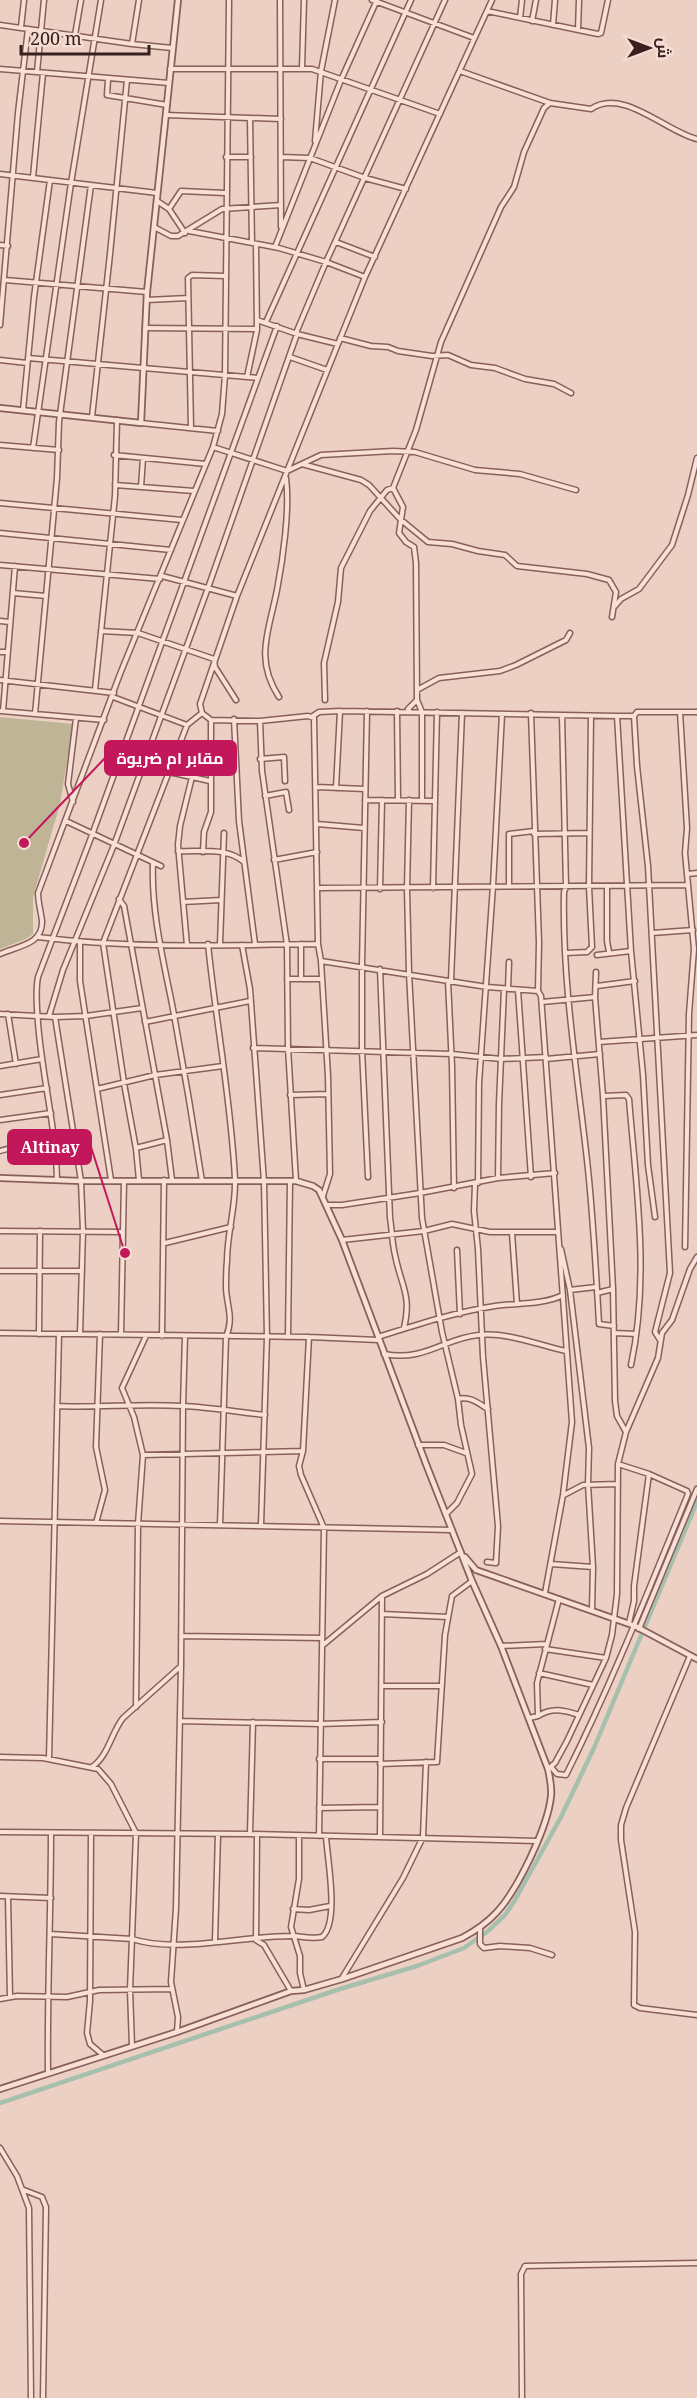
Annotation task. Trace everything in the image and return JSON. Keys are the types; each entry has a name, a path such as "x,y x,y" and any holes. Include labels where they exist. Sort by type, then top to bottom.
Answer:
{"street":[{"path":"21,27 24,0"},
{"path":"37,72 44,0"},
{"path":"75,35 81,0"},
{"path":"33,448 71,183 101,0"},
{"path":"132,44 139,0"},
{"path":"141,423 147,292 178,0"},
{"path":"0,954 38,937 42,924 38,893 218,431 222,414 225,375 225,193 229,0"},
{"path":"280,0 282,231"},
{"path":"302,68 304,0"},
{"path":"314,147 321,71 335,0"},
{"path":"275,247 375,0 474,38"},
{"path":"266,322 411,0"},
{"path":"49,1016 208,588 297,334 326,262 445,0"},
{"path":"492,0 365,277 340,338 237,596 200,699 202,712 211,720 260,721 340,711 531,713 591,716 634,716 638,712 697,712"},
{"path":"520,18 522,0"},
{"path":"532,21 536,0"},
{"path":"553,25 555,0"},
{"path":"578,30 579,0"},
{"path":"487,11 598,34 601,33 608,0"},
{"path":"0,25 172,48"},
{"path":"0,325 12,175 28,29"},
{"path":"170,69 302,68 321,71 440,114"},
{"path":"0,69 169,84"},
{"path":"460,71 550,103 591,109 599,104 609,103 635,108 685,136 697,139"},
{"path":"33,177 43,73"},
{"path":"108,80 107,95 126,96 167,105"},
{"path":"92,417 127,80"},
{"path":"422,801 422,712 417,700 414,547 406,542 399,533 399,519 403,507 393,488 416,430 437,355 501,207 514,187 524,152 544,108 550,103"},
{"path":"166,115 281,119"},
{"path":"247,377 257,329 250,119"},
{"path":"226,157 251,157"},
{"path":"281,157 310,158 365,178 406,189"},
{"path":"0,174 157,193"},
{"path":"23,410 36,283 50,180"},
{"path":"36,714 59,450 60,414 91,185"},
{"path":"169,209 179,192 225,193"},
{"path":"157,201 169,209 187,232 275,247 326,262 365,277"},
{"path":"154,228 174,236 187,232 225,208 281,205"},
{"path":"336,242 375,257"},
{"path":"0,245 8,246"},
{"path":"191,428 188,298 190,276 225,276"},
{"path":"5,280 147,292"},
{"path":"147,300 188,298"},
{"path":"257,320 297,334 338,344"},
{"path":"57,1180 54,1136 42,1059 36,987 38,977 277,326"},
{"path":"145,328 257,329"},
{"path":"340,338 398,351 448,355 471,365 495,368 525,379 542,380 571,393"},
{"path":"290,357 327,370"},
{"path":"0,360 45,359 258,378"},
{"path":"0,408 218,431"},
{"path":"95,690 113,514 117,420"},
{"path":"0,445 59,450"},
{"path":"213,447 286,474"},
{"path":"286,474 321,455 415,452 475,470 520,474 576,490"},
{"path":"114,455 206,464"},
{"path":"141,487 143,458"},
{"path":"613,609 621,599 639,589 672,545 697,458"},
{"path":"302,464 327,472 354,476 369,485 399,519 428,543 452,544 505,555 517,566 600,576 609,580 616,592 612,617"},
{"path":"279,697 270,683 265,665 265,645 279,579 287,500 286,474"},
{"path":"115,485 194,491"},
{"path":"325,700 324,663 338,602 341,568 360,529 380,498 387,490 393,488"},
{"path":"0,503 182,520"},
{"path":"0,533 171,550"},
{"path":"0,565 161,577 185,581 237,596"},
{"path":"15,566 1,711 105,720"},
{"path":"13,593 46,596"},
{"path":"0,621 10,622"},
{"path":"101,631 138,633 214,659"},
{"path":"417,690 439,678 500,671 566,640 570,633"},
{"path":"0,651 8,652"},
{"path":"214,659 215,668 236,700"},
{"path":"3,680 95,690 114,695 138,707 187,725"},
{"path":"410,712 408,709 417,700"},
{"path":"336,788 340,711"},
{"path":"367,711 362,889 362,1050 368,1176"},
{"path":"397,711 398,799"},
{"path":"139,1180 103,943 187,725 202,712"},
{"path":"434,889 437,712"},
{"path":"680,712 687,874 694,949 685,1247"},
{"path":"454,1188 450,981 456,888 462,713"},
{"path":"531,713 538,991 542,1002 572,1422 563,1496 545,1593"},
{"path":"487,1562 495,1563 498,1526 474,1212 502,714"},
{"path":"562,715 566,887 564,923 569,998 591,1198 599,1324 614,1326"},
{"path":"313,716 318,944 326,1048 330,1174 323,1196"},
{"path":"566,953 587,952 591,949 589,833 591,716"},
{"path":"617,716 631,951 648,1165 655,1217"},
{"path":"634,716 652,933 670,1273 655,1332 660,1340"},
{"path":"73,802 68,784 76,718"},
{"path":"234,719 239,817 255,944"},
{"path":"203,852 204,832 210,812 211,720"},
{"path":"260,721 260,759 287,945 293,1182 288,1337"},
{"path":"260,759 284,757 285,781"},
{"path":"169,772 210,781"},
{"path":"188,945 178,851 180,826 192,777"},
{"path":"316,787 365,789"},
{"path":"265,796 286,792 289,810"},
{"path":"365,800 435,801"},
{"path":"380,889 382,800"},
{"path":"409,800 407,889 409,973 420,1193 424,1231 439,1317 458,1399 471,1479 457,1503 446,1514"},
{"path":"66,821 161,867"},
{"path":"317,824 364,828"},
{"path":"220,944 224,833"},
{"path":"509,886 509,834 589,833"},
{"path":"178,851 222,852 245,862"},
{"path":"274,860 317,852"},
{"path":"153,863 153,883 161,945 202,1181"},
{"path":"687,874 697,873"},
{"path":"318,888 434,889 493,886 688,885"},
{"path":"607,886 609,952"},
{"path":"119,900 124,906 167,1140 172,1180"},
{"path":"183,902 221,900"},
{"path":"652,933 693,930"},
{"path":"38,937 78,942 161,945 318,944"},
{"path":"78,942 80,981 111,1180"},
{"path":"208,944 214,1007 225,1070 235,1182 227,1247 226,1288 231,1324 226,1337 220,1525"},
{"path":"301,944 302,979"},
{"path":"242,945 250,1001 264,1182 267,1337 261,1526"},
{"path":"597,955 631,951"},
{"path":"321,961 487,987 538,991"},
{"path":"498,1178 501,1059 509,962"},
{"path":"380,969 392,1234 395,1255 407,1294 408,1313 404,1329"},
{"path":"596,972 595,997 603,1096 615,1334 615,1401 617,1416 626,1432"},
{"path":"288,979 322,980"},
{"path":"597,986 635,981"},
{"path":"518,990 531,1177"},
{"path":"542,1002 595,997"},
{"path":"145,1022 174,1014 250,1001"},
{"path":"0,1014 86,1016 142,1008"},
{"path":"8,1014 16,1064"},
{"path":"55,1017 81,1181 83,1231 80,1334"},
{"path":"599,1042 697,1035"},
{"path":"253,1048 326,1048 452,1054 501,1059 575,1058 600,1054"},
{"path":"0,1066 42,1059"},
{"path":"97,1089 155,1075 223,1066"},
{"path":"0,1095 47,1088"},
{"path":"290,1095 328,1094"},
{"path":"603,1096 626,1095 629,1099 640,1214 636,1334 631,1365"},
{"path":"0,1120 51,1113"},
{"path":"0,1151 54,1136"},
{"path":"136,1149 167,1140"},
{"path":"327,1204 342,1205 454,1188 498,1178 531,1177 555,1173"},
{"path":"0,1178 81,1181 293,1182 313,1186 323,1196 342,1240 377,1339 472,1581 501,1646 549,1768 551,1797 537,1841 509,1897 480,1928 446,1945 342,1979 304,1990 291,1991 177,2032 0,2089"},
{"path":"162,1336 165,1243 164,1180"},
{"path":"121,1335 124,1181"},
{"path":"342,1240 424,1231 452,1224 477,1230 512,1233 558,1232"},
{"path":"165,1243 231,1227"},
{"path":"0,1231 123,1232"},
{"path":"39,1334 40,1231"},
{"path":"512,1233 517,1304"},
{"path":"559,1242 570,1290 589,1448 592,1610"},
{"path":"457,1250 460,1314"},
{"path":"549,1768 567,1741 606,1658 616,1618 618,1464 626,1432 658,1358 660,1340 672,1320 690,1269 697,1257"},
{"path":"0,1271 82,1271"},
{"path":"570,1290 596,1287"},
{"path":"597,1293 613,1289"},
{"path":"0,1333 377,1339 439,1317 480,1309 550,1301 563,1295"},
{"path":"49,1759 59,1334"},
{"path":"96,1523 105,1490 96,1447 100,1334"},
{"path":"615,1334 636,1334"},
{"path":"384,1354 398,1356 426,1353 482,1335 534,1341 566,1351"},
{"path":"135,1707 138,1524 143,1455 139,1432 122,1388 146,1336"},
{"path":"177,2032 178,2017 172,1989 182,1636 185,1336"},
{"path":"309,1337 303,1451 299,1466 301,1476 324,1528 319,1836"},
{"path":"458,1399 464,1397 489,1410"},
{"path":"57,1406 98,1408 128,1405 183,1406 265,1415"},
{"path":"418,1444 444,1445 466,1453"},
{"path":"143,1455 303,1451"},
{"path":"618,1464 649,1474 687,1491 688,1494 650,1583 637,1627"},
{"path":"629,1623 634,1601 649,1474"},
{"path":"563,1496 579,1486 588,1484 618,1484"},
{"path":"549,1768 557,1774 566,1775 637,1627 697,1489"},
{"path":"0,1521 453,1530"},
{"path":"461,1552 476,1570 629,1623 697,1659"},
{"path":"322,1645 382,1596 427,1574 461,1552"},
{"path":"551,1564 593,1567"},
{"path":"320,1759 437,1762 448,1617 452,1596 472,1581"},
{"path":"380,1837 382,1596"},
{"path":"538,1716 536,1692 538,1673 559,1598"},
{"path":"382,1614 448,1617"},
{"path":"182,1636 322,1638"},
{"path":"501,1646 546,1646 606,1658"},
{"path":"690,1656 626,1808 621,1825 621,1840 635,1932 634,2005 640,2008 697,2015"},
{"path":"92,1767 104,1755 116,1726 181,1666"},
{"path":"538,1673 594,1685"},
{"path":"382,1686 442,1686"},
{"path":"529,1719 546,1711 559,1710 579,1715"},
{"path":"180,1721 320,1724 382,1722"},
{"path":"250,1834 253,1722"},
{"path":"0,1756 49,1759 92,1767 102,1772 111,1784 136,1833 130,1990 132,2046"},
{"path":"342,1979 403,1878 423,1838 426,1762"},
{"path":"319,1808 380,1807"},
{"path":"0,1832 250,1834 537,1841"},
{"path":"48,2073 47,1996 51,1934 51,1833"},
{"path":"91,1834 88,2038 90,2044 104,2055"},
{"path":"215,1941 218,1834"},
{"path":"256,1940 257,1835"},
{"path":"299,1836 299,1879 291,1927 300,1956 300,1973 304,1990"},
{"path":"51,1934 132,1939 174,1945 294,1936 322,1937 330,1925 326,1836"},
{"path":"0,1896 51,1898"},
{"path":"8,1897 10,1997"},
{"path":"293,1909 309,1910 330,1906"},
{"path":"480,1928 480,1944 484,1948 500,1946 530,1948 552,1955"},
{"path":"256,1940 264,1945 291,1991"},
{"path":"0,1999 47,1996 67,1998 99,1990 172,1989"},
{"path":"0,2148 23,2190 29,2217 31,2398"},
{"path":"23,2190 42,2198 46,2207 43,2398"},
{"path":"522,2398 521,2274 525,2266 697,2263"}],"shaded area":[{"path":"0,717 73,724 60,804 33,897 33,934 0,949"}],"waterway":[{"path":"0,2103 340,1989 417,1966 464,1948 488,1931 505,1915 515,1900 561,1817 594,1748 697,1502"}],"place":[{"name":"مقابر ام ضريوة","path":"24,843"},
{"name":"Altinay","path":"125,1253"}]}
